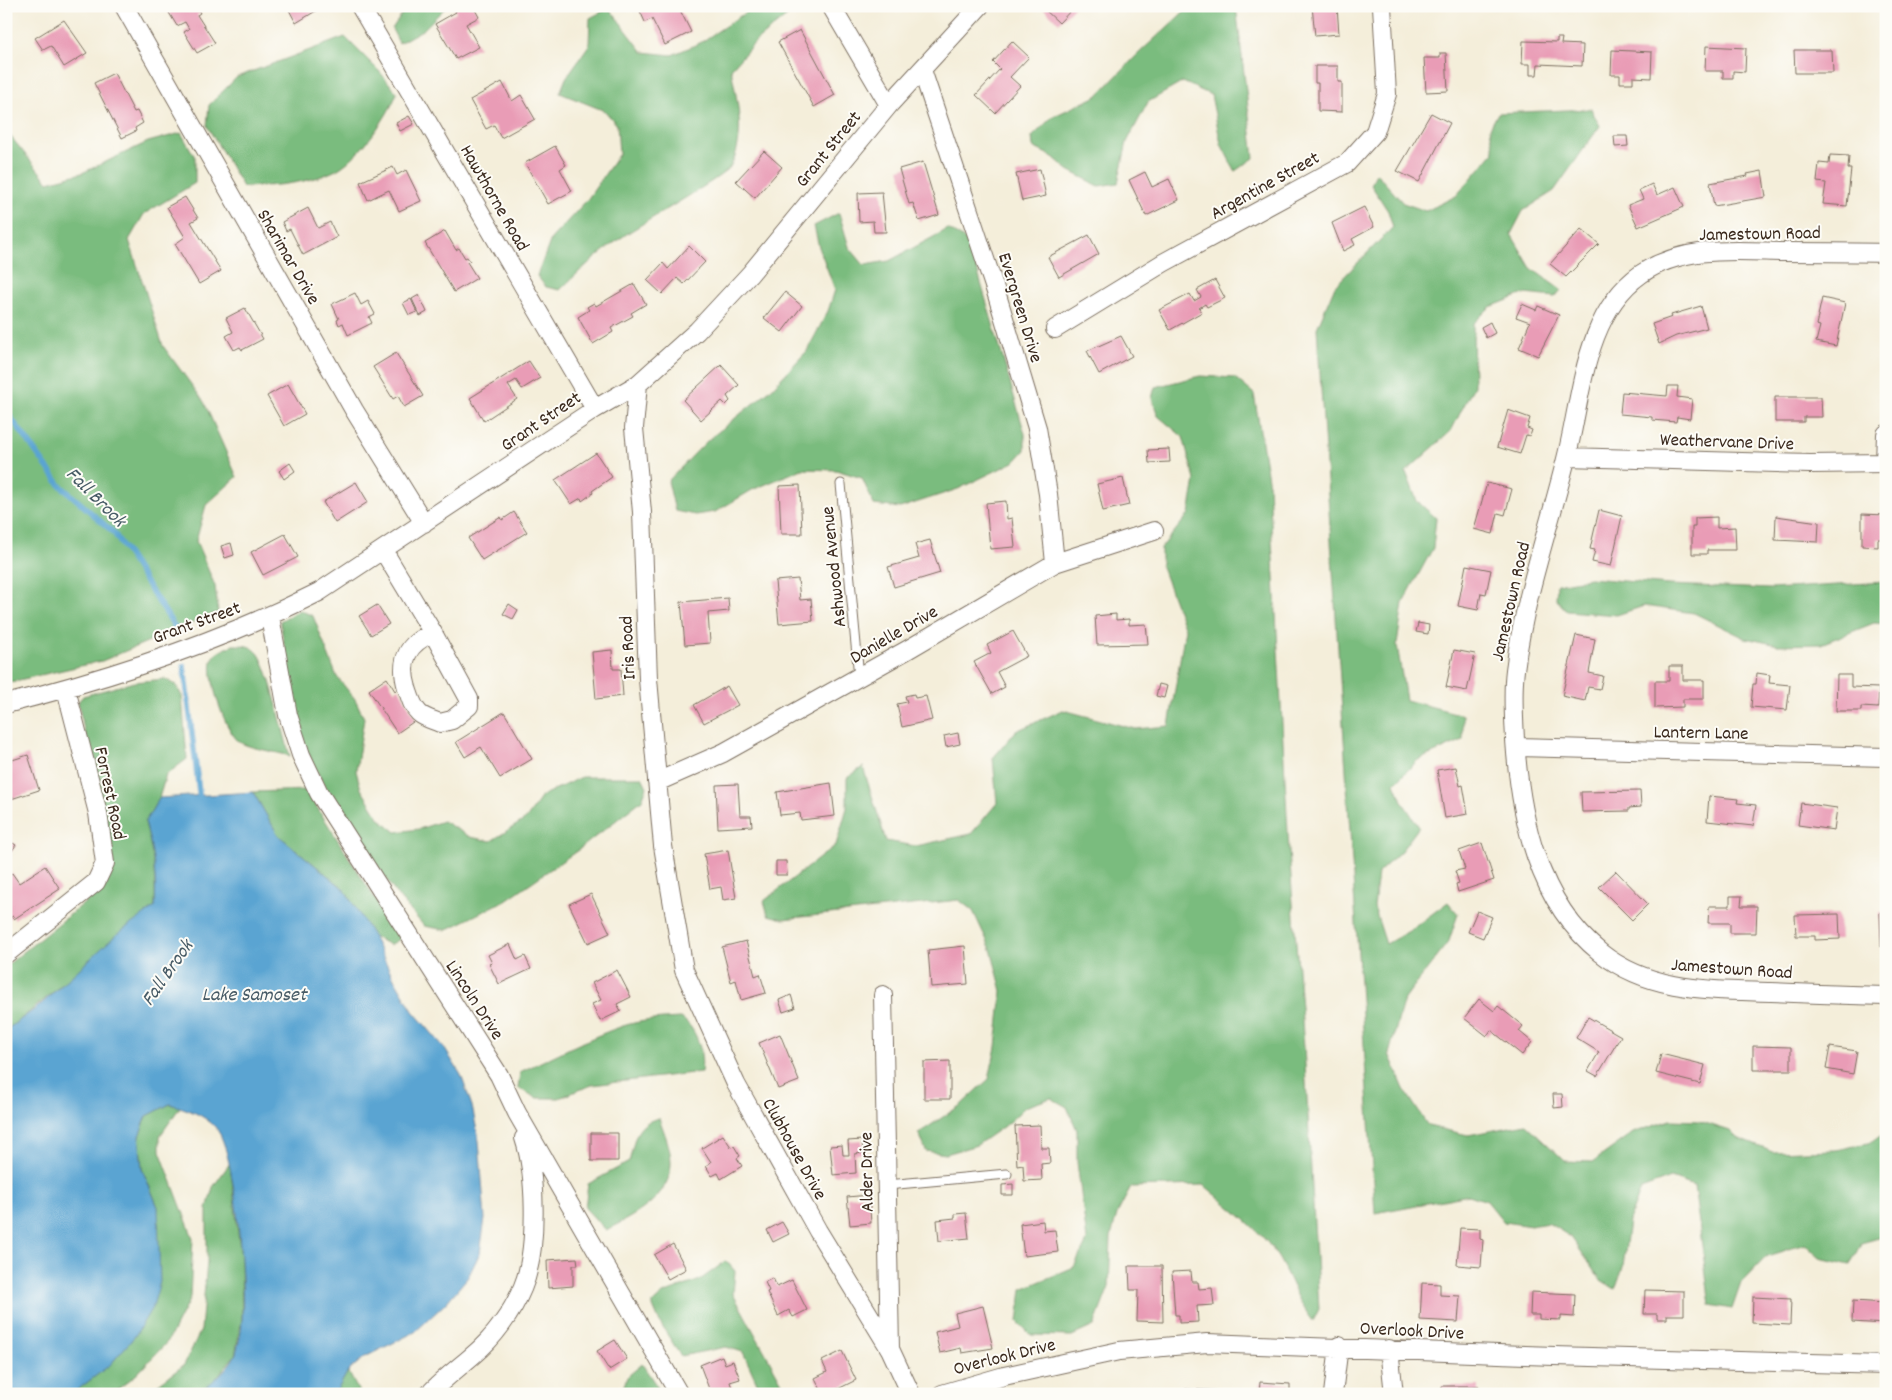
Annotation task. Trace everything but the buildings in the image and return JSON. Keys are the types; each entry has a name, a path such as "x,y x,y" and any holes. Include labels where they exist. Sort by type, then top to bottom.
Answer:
{"street":[{"name":"Sharimar Drive","path":"124,6 349,401 424,523"},
{"name":"Hawthorne Road","path":"360,6 595,409"},
{"path":"830,6 889,105"},
{"name":"Grant Street","path":"6,704 66,689 270,617 319,592 595,409 638,384 697,331 750,274 889,105 980,6"},
{"name":"Argentine Street","path":"1056,328 1163,263 1347,162 1375,132 1387,94 1382,6"},
{"name":"Evergreen Drive","path":"922,70 997,295 1037,428 1048,494 1055,562"},
{"name":"Jamestown Road","path":"1886,253 1702,252 1671,259 1640,276 1624,289 1601,322 1594,342 1567,457 1520,634 1513,690 1516,748 1522,800 1529,834 1541,871 1557,903 1574,927 1598,950 1616,964 1668,986 1701,990 1886,996"},
{"name":"Iris Road","path":"638,384 634,428 642,512 648,679 663,846 674,910"},
{"path":"1885,463 1886,434"},
{"name":"Weathervane Drive","path":"1567,457 1810,464 1885,463"},
{"name":"Danielle Drive","path":"657,782 723,753 859,677 1055,562 1154,531"},
{"path":"383,550 433,633 469,699 469,706 452,720 440,723 419,713 411,702 403,669 410,648 421,638 433,633"},
{"name":"Lincoln Drive","path":"270,617 288,715 301,755 319,793 499,1075 517,1113 679,1394"},
{"name":"Forrest Road","path":"6,954 96,882 105,863 98,813 66,689"},
{"name":"Lantern Lane","path":"1516,748 1886,757"},
{"name":"Clubhouse Drive","path":"674,910 684,970 733,1076 818,1231 890,1349 911,1394"},
{"name":"Alder Drive","path":"883,994 890,1349"},
{"path":"429,1394 448,1374 481,1348 508,1316 526,1278 532,1237 533,1195 529,1153 517,1113"},
{"name":"Overlook Drive","path":"942,1394 1004,1376 1137,1348 1207,1343 1886,1364"},
{"path":"1333,1394 1339,1346"},
{"path":"1389,1349 1394,1394"}],"lane":[{"name":"Ashwood Avenue","path":"840,484 859,677"},
{"path":"887,1185 1008,1174"}],"green space":[{"path":"407,6 447,6 424,29 399,43 392,29"},
{"path":"755,6 798,7 756,41 731,69 738,106 739,131 738,144 730,167 699,189 619,239 592,260 560,290 546,287 537,276 551,239 587,200 619,154 617,125 605,111 560,93 566,78 589,45 590,18 609,8 643,52 672,55 700,43"},
{"path":"1190,6 1236,6 1254,158 1235,171 1221,144 1211,95 1183,82 1148,102 1127,142 1118,183 1099,186 1068,170 1053,157 1033,147 1032,137 1052,117 1097,96 1137,55"},
{"path":"345,37 379,71 397,93 380,124 364,146 338,169 304,181 243,187 207,126 209,105 237,77"},
{"path":"1591,109 1600,126 1554,191 1523,211 1511,234 1531,268 1561,290 1555,297 1524,294 1490,307 1473,324 1474,386 1451,431 1406,472 1417,501 1436,518 1433,548 1403,603 1397,645 1406,700 1463,715 1463,740 1418,760 1395,783 1402,801 1419,827 1401,851 1378,873 1374,907 1386,944 1409,931 1448,902 1458,914 1449,941 1404,999 1389,1054 1404,1089 1428,1126 1468,1135 1526,1124 1565,1161 1593,1162 1633,1133 1670,1120 1699,1121 1730,1131 1737,1138 1773,1152 1836,1150 1872,1142 1883,1134 1886,1127 1886,1236 1861,1243 1850,1265 1820,1258 1805,1244 1767,1256 1741,1283 1732,1309 1710,1305 1694,1186 1671,1178 1641,1189 1629,1221 1623,1267 1615,1289 1601,1280 1571,1237 1548,1223 1531,1226 1504,1222 1487,1201 1469,1195 1375,1213 1317,328 1335,286 1393,227 1388,211 1371,185 1376,173 1403,203 1426,211 1456,196 1494,152 1490,128 1498,113"},
{"path":"6,131 48,182 82,173 148,142 181,133 195,157 195,183 144,214 129,240 163,346 204,402 237,477 206,505 196,541 215,586 218,612 102,661 6,683"},
{"path":"839,213 849,247 864,265 889,261 948,229 969,242 1025,434 1025,450 1014,462 958,489 900,508 874,505 862,478 836,470 802,469 752,490 715,512 695,515 675,511 668,481 707,441 771,389 807,351 828,311 835,290 819,247 814,226"},
{"path":"1200,376 1235,378 1254,394 1269,485 1289,851 1304,1047 1319,1309 1313,1321 1279,1259 1268,1243 1241,1216 1204,1185 1131,1187 1117,1214 1111,1237 1109,1287 1094,1326 1072,1336 1031,1335 1018,1322 1022,1289 1074,1267 1087,1241 1077,1162 1077,1130 1067,1107 1051,1098 1025,1107 1007,1124 977,1145 946,1154 926,1151 919,1133 961,1105 989,1079 996,1047 1002,991 991,949 973,911 959,900 783,919 768,915 764,901 836,845 847,808 847,778 863,767 886,841 916,846 971,834 997,803 993,758 1016,731 1063,710 1135,729 1169,726 1185,629 1161,565 1161,548 1189,514 1195,480 1183,437 1158,416 1152,398 1155,387"},
{"path":"1590,578 1669,585 1771,589 1886,582 1886,624 1874,623 1821,644 1778,645 1745,638 1694,613 1644,606 1617,615 1567,611 1556,599 1557,584"},
{"path":"300,610 313,616 337,677 355,699 364,718 356,771 361,789 380,819 396,832 419,829 443,821 470,837 491,841 526,819 543,795 582,777 642,777 647,787 642,800 581,848 506,900 446,930 424,926 397,895 327,792 306,749 295,706 280,621"},
{"path":"233,645 244,645 253,648 262,660 290,756 241,743 229,729 215,692 211,669 213,658 221,651"},
{"path":"165,679 176,685 182,696 187,759 166,775 159,798 145,822 153,864 155,907 6,1030 6,966 92,897 107,882 112,860 78,702 83,696 134,682"},
{"path":"306,790 374,897 398,930 400,939 390,945 373,936 343,888 278,835 253,792"},
{"path":"681,1018 687,1022 698,1042 702,1065 701,1072 592,1085 559,1098 537,1098 518,1088 520,1072 571,1047 637,1022"},
{"path":"170,1104 180,1107 160,1136 160,1151 193,1238 190,1298 168,1341 137,1374 112,1394 72,1394 110,1365 135,1336 158,1207 142,1169 139,1136 147,1116"},
{"path":"659,1118 671,1157 669,1175 664,1186 648,1205 606,1230 585,1208 588,1184 629,1162 640,1129 645,1124"},
{"path":"230,1163 241,1258 242,1319 235,1355 212,1383 197,1394 145,1394 184,1365 201,1330 207,1262 207,1209 213,1187"},
{"path":"726,1261 735,1271 733,1294 788,1394 762,1394 743,1352 726,1347 681,1356 660,1323 652,1304 663,1294 700,1280"},
{"path":"642,1364 662,1394 621,1394 627,1377"},
{"path":"348,1371 360,1394 335,1394"}],"water":[{"name":"Lake Samoset","path":"253,792 278,835 344,889 373,936 391,973 413,1011 443,1046 461,1075 472,1106 479,1141 485,1219 480,1253 468,1277 446,1303 415,1332 365,1357 348,1371 335,1394 197,1394 225,1370 236,1353 243,1302 238,1219 229,1163 223,1141 216,1128 200,1116 170,1104 147,1116 139,1136 142,1169 158,1207 160,1282 153,1306 135,1336 110,1365 72,1394 6,1394 6,1030 39,1006 116,935 155,907 154,864 145,822 159,798"}],"waterway":[{"name":"Fall Brook","path":"6,411 60,485 114,533 178,632"},
{"name":"Fall Brook","path":"184,666 200,801"}]}
